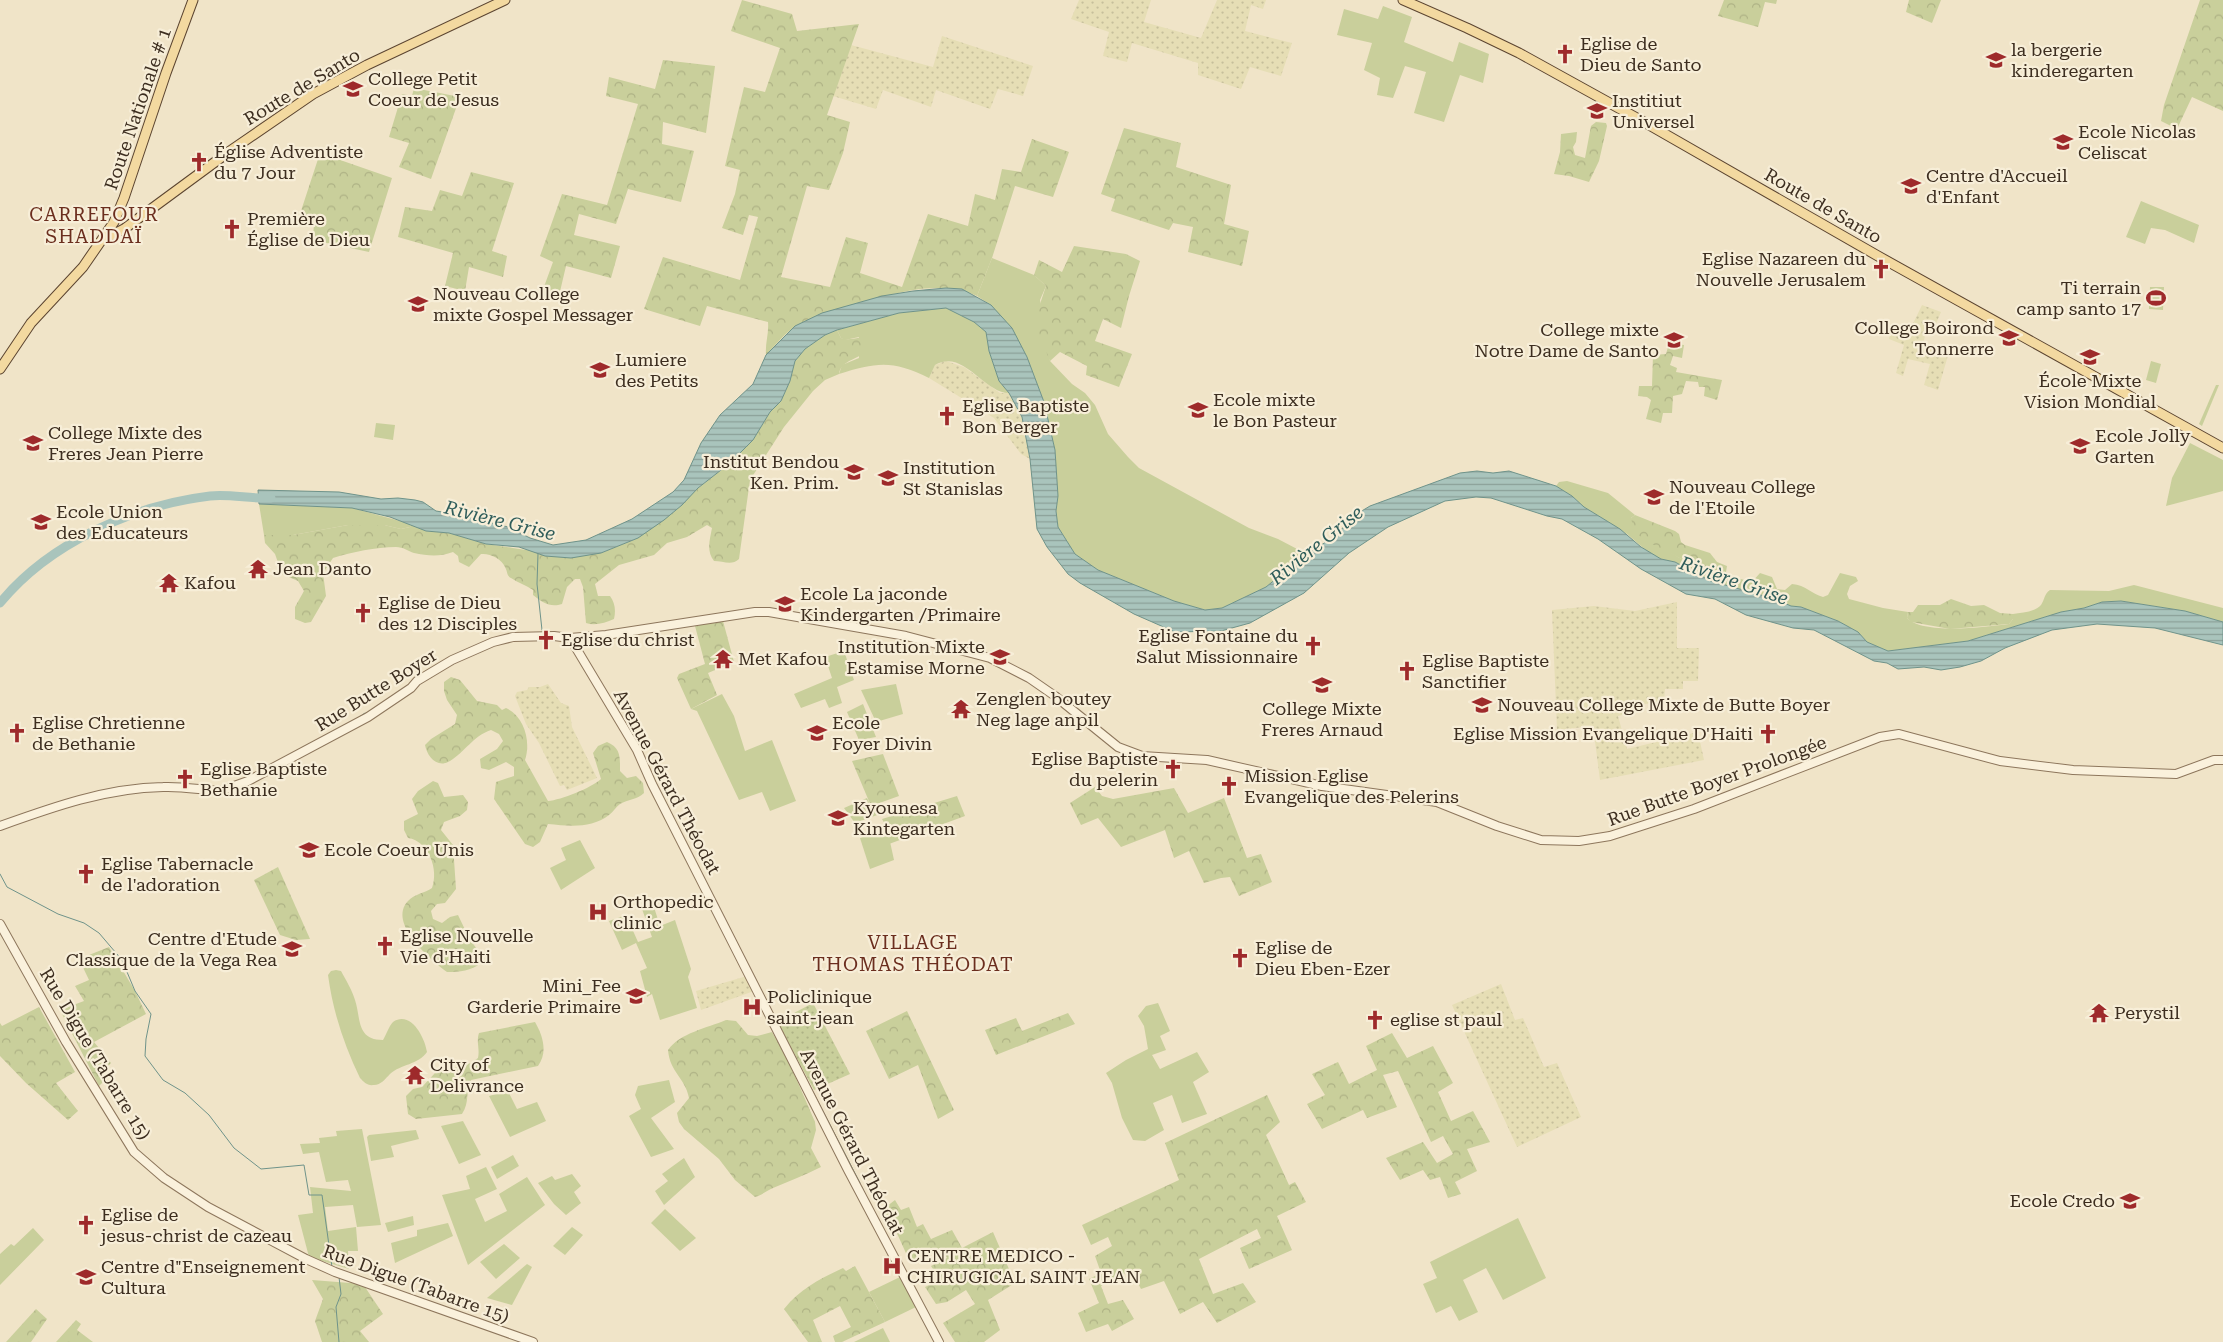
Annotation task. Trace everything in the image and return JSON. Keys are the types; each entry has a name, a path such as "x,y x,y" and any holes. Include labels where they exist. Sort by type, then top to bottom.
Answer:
{"main road":[{"name":"Route Nationale # 1","path":"0,369 31,323 83,267 104,239 124,198 193,0"},
{"name":"Route de Santo","path":"104,239 124,229 230,151 313,94 367,65 505,0"},
{"name":"Route de Santo","path":"1403,0 1510,49 1644,122 1878,256 2223,448"}],"street":[{"name":"Rue Butte Boyer Prolongée","path":"570,638 606,635 692,620 762,612 913,638 990,658 1008,666 1055,696 1118,747 1132,753 1142,756 1207,760 1322,786 1437,802 1497,826 1541,840 1579,841 1610,836 1694,809 1880,737 1899,734 2000,761 2073,770 2176,774 2214,760 2223,760"},
{"name":"Rue Butte Boyer","path":"0,826 80,798 109,792 164,787 220,791 248,781 368,717 424,677 463,654 493,642 513,637 547,636 570,638"},
{"name":"Avenue Gérard Théodat","path":"570,638 640,756 655,791 848,1170 939,1342"},
{"name":"Rue Digue (Tabarre 15)","path":"0,924 66,1042 134,1152 164,1178 208,1207 306,1259 331,1270 534,1342"}],"shaded area":[{"path":"1079,0 1151,0 1144,22 1201,38 1217,0 1266,0 1263,9 1251,5 1245,31 1292,43 1281,76 1250,67 1241,89 1198,75 1198,63 1132,43 1127,62 1103,56 1109,32 1071,19"},
{"path":"942,36 1033,66 1023,96 998,89 990,109 936,90 931,107 883,90 876,109 833,96 851,45 933,67"},
{"path":"1922,305 1941,312 1932,333 1926,331 1923,345 1949,352 1938,390 1924,385 1930,364 1908,359 1903,376 1896,373 1904,345 1889,339 1891,330 1908,334"},
{"path":"946,361 964,367 1000,393 1009,393 1022,417 1030,459 1021,454 994,418 929,378 935,365"},
{"path":"1677,602 1677,648 1699,648 1698,681 1683,681 1683,689 1665,689 1664,702 1645,704 1645,710 1618,716 1627,749 1698,732 1704,760 1600,780 1593,726 1557,730 1552,610 1594,606 1635,611"},
{"path":"548,684 561,703 569,706 572,727 597,778 567,790 564,785 560,786 539,743 526,724 515,696 517,692 527,690 529,687 540,687"},
{"path":"747,976 754,991 701,1010 696,991"},
{"path":"1501,984 1515,1020 1523,1018 1544,1067 1557,1063 1581,1117 1517,1147 1452,1005"}],"green space":[{"path":"742,0 792,14 797,31 859,24 827,115 850,122 843,153 829,190 807,186 781,277 830,287 846,237 868,243 860,273 902,287 928,214 968,226 975,194 995,200 1002,169 1021,172 1032,139 1069,152 1053,197 1015,186 992,258 977,296 961,290 925,289 906,291 852,306 797,326 784,335 766,355 768,322 707,306 700,326 644,309 663,257 740,280 758,217 749,215 743,235 722,228 735,194 740,170 725,166 744,87 765,92 780,48 731,31"},
{"path":"1724,0 1777,0 1776,4 1765,2 1758,27 1718,16"},
{"path":"1909,0 1941,0 1932,23 1906,12"},
{"path":"2200,0 2223,0 2223,111 2192,97 2177,129 2161,121 2164,105"},
{"path":"1383,6 1412,17 1404,42 1453,62 1459,42 1489,54 1483,83 1460,75 1444,122 1414,113 1426,72 1405,66 1393,98 1377,95 1380,78 1364,70 1372,43 1337,35 1344,9 1378,19"},
{"path":"663,60 715,66 706,133 663,122 662,144 694,151 681,202 628,189 616,224 579,214 574,235 620,246 611,278 566,266 558,300 541,295 553,262 540,256 562,194 607,205 638,104 606,96 609,77 655,89"},
{"path":"414,88 460,97 431,179 399,167 409,143 389,137 402,94 412,96"},
{"path":"1596,122 1606,123 1607,126 1599,161 1589,182 1554,174 1560,152 1561,134 1577,132 1576,142 1573,147 1575,155 1585,158 1591,126"},
{"path":"1124,128 1181,143 1176,167 1231,185 1224,224 1249,231 1242,266 1188,252 1193,227 1173,223 1169,230 1111,211 1115,199 1101,194"},
{"path":"320,153 392,178 369,252 313,240 314,222 299,217"},
{"path":"471,172 514,183 492,251 507,256 503,277 469,267 465,291 445,286 453,253 398,237 405,207 432,211 440,190 462,196"},
{"path":"2141,201 2199,225 2194,243 2165,230 2151,228 2145,244 2126,237"},
{"path":"1074,246 1126,254 1140,261 1121,328 1103,319 1095,341 1132,354 1119,387 1086,375 1087,366 1060,352 1050,361 1038,332 1036,316 1046,286 1034,275 1039,260 1062,272"},
{"path":"992,258 1034,275 1046,286 1040,300 1050,361 1072,384 1085,393 1095,405 1108,434 1139,468 1249,528 1278,539 1299,550 1303,557 1266,587 1222,608 1205,610 1174,601 1098,570 1075,554 1058,527 1055,450 1044,402 1027,357 991,305 977,296"},
{"name":"Ti terrain camp santo 17","path":"2150,287 2164,287 2163,310 2149,309"},
{"path":"946,308 974,322 986,332 989,351 999,381 1009,393 991,386 964,366 955,362 945,361 935,365 929,378 905,368 885,365 864,367 839,374 842,365 859,358 859,337 845,340 841,338 837,330 899,313"},
{"path":"837,330 841,338 849,339 872,336 876,341 867,352 844,364 839,374 825,380 813,391 784,427 750,480 739,559 736,561 730,563 714,561 709,549 712,528 707,525 687,537 667,543 654,555 619,565 595,584 598,596 610,596 614,604 615,613 614,619 604,623 593,624 586,623 583,587 580,579 575,579 567,587 562,604 550,605 533,595 533,590 509,577 503,564 492,556 481,554 469,567 459,562 458,556 453,552 443,555 429,555 414,553 399,547 372,549 333,558 323,573 326,596 311,622 305,623 295,619 295,607 304,591 298,581 282,574 275,554 265,543 264,535 293,535 348,525 384,525 401,529 410,527 411,524 426,531 449,533 486,544 526,550 601,553 638,538 682,505 692,493 730,463 753,440 770,412 781,401 790,381 795,361 805,349 825,335"},
{"path":"1677,344 1684,345 1682,358 1673,356 1670,365 1677,368 1676,372 1722,380 1717,400 1704,396 1705,387 1699,387 1698,382 1686,381 1682,394 1673,396 1672,413 1663,413 1661,423 1646,419 1651,400 1647,397 1638,396 1639,386 1652,386 1653,355 1666,354 1668,347"},
{"path":"2151,361 2161,364 2156,383 2146,380"},
{"path":"2216,385 2219,385 2202,426 2199,424"},
{"path":"376,423 395,425 393,440 374,437"},
{"path":"2190,443 2223,460 2223,491 2166,506 2172,478"},
{"path":"1567,481 1608,493 1635,515 1631,518 1666,550 1705,571 1713,573 1726,572 1737,578 1752,582 1760,573 1772,577 1777,589 1785,590 1792,584 1823,597 1828,595 1840,573 1856,577 1858,581 1850,586 1847,594 1849,599 1908,612 1907,618 1927,627 1986,627 2009,624 2013,619 2013,614 2028,612 2041,605 2050,590 2109,591 2134,585 2223,608 2223,622 2185,611 2121,601 2102,602 2084,608 2061,612 1968,641 1888,651 1867,642 1858,632 1838,621 1801,607 1791,606 1775,599 1711,581 1675,562 1661,559 1649,553 1627,534 1584,507 1572,496 1556,486 1559,482"},
{"path":"259,504 352,508 411,524 410,527 401,529 384,525 348,525 293,535 264,535"},
{"path":"1635,515 1675,531 1679,534 1681,542 1685,545 1710,553 1717,562 1727,566 1726,572 1713,573 1705,571 1644,540 1634,531 1631,518"},
{"path":"1951,599 1971,606 1984,605 2000,613 2013,614 2013,619 2009,624 1950,629 1911,622 1907,618 1908,612 1913,612 1918,605 1940,605"},
{"path":"723,621 734,662 708,673 717,695 691,709 677,678 679,674 705,664 695,626"},
{"path":"844,651 854,680 837,687 842,703 829,708 825,699 801,708 794,694 832,678 825,657"},
{"path":"451,677 460,680 477,701 497,705 502,710 506,708 518,717 527,738 525,760 548,801 576,793 601,779 593,753 598,746 607,742 612,744 617,750 620,757 620,771 627,778 636,776 643,783 644,793 620,804 609,815 595,823 580,826 548,824 540,842 533,847 525,844 494,799 496,782 514,776 514,767 506,762 489,770 481,768 480,759 497,749 503,741 499,734 491,730 479,736 450,761 445,763 433,760 428,753 425,745 455,724 457,715 447,700 444,691 444,682"},
{"path":"896,684 903,714 876,722 861,690"},
{"path":"722,694 734,716 745,751 772,740 796,801 770,811 762,792 739,800 697,711 691,709"},
{"path":"863,704 876,737 859,740 847,712"},
{"path":"883,754 899,796 871,806 852,761"},
{"path":"433,781 438,783 444,797 463,795 468,802 467,810 460,816 444,822 441,830 453,845 456,889 445,903 437,904 431,911 433,919 442,923 450,917 458,915 470,940 481,954 481,963 473,968 461,971 447,972 431,959 414,940 403,920 403,910 408,901 432,888 434,881 433,865 427,850 415,840 408,838 404,830 404,821 418,814 412,799 418,791"},
{"path":"1095,787 1102,796 1113,799 1174,788 1188,813 1224,798 1247,858 1261,854 1272,882 1239,896 1230,877 1204,883 1189,851 1174,858 1165,830 1121,847 1098,818 1081,825 1070,803"},
{"path":"957,796 965,816 889,844 887,828 882,819"},
{"path":"867,798 871,806 880,814 855,823 844,808"},
{"path":"887,828 894,860 870,869 860,838"},
{"path":"580,840 595,868 561,890 550,868 566,860 561,848"},
{"path":"278,867 310,939 296,940 280,935 254,880"},
{"path":"653,904 660,926 675,920 691,969 688,977 697,1008 660,1020 652,994 647,997 640,971 647,968 636,943 622,950 609,921 626,915 638,942 652,937 642,909"},
{"path":"109,947 146,1014 94,1042 111,1063 104,1070 109,1076 99,1086 60,1010 84,1001 75,986 89,980 79,959"},
{"path":"331,971 341,971 351,989 361,1027 368,1036 383,1040 393,1022 400,1019 406,1020 416,1027 420,1033 427,1052 419,1060 394,1071 379,1084 369,1085 363,1081 354,1066 336,1015 328,975"},
{"path":"813,1003 850,1074 814,1090 777,1022"},
{"path":"1158,1003 1170,1031 1160,1036 1166,1050 1152,1055 1160,1069 1197,1052 1209,1072 1193,1082 1207,1114 1182,1123 1172,1095 1153,1103 1164,1130 1145,1141 1133,1140 1122,1118 1112,1083 1106,1073 1148,1049 1144,1026 1138,1016 1146,1006"},
{"path":"39,1007 75,1072 56,1083 78,1111 68,1120 26,1083 0,1056 0,1023 2,1026"},
{"path":"907,1011 954,1110 938,1119 918,1065 889,1079 866,1031"},
{"path":"1068,1013 1075,1024 996,1055 985,1030 1016,1018 1022,1031"},
{"path":"726,1020 736,1021 748,1035 757,1036 772,1032 789,1062 815,1122 816,1130 811,1148 821,1167 755,1197 735,1180 719,1159 684,1129 679,1122 677,1113 689,1098 684,1085 674,1070 668,1050 679,1039"},
{"path":"535,1022 544,1050 538,1066 471,1080 466,1105 462,1114 416,1119 408,1114 406,1096 413,1089 422,1087 435,1073 471,1063 478,1058 479,1033"},
{"path":"1392,1033 1407,1058 1433,1046 1453,1083 1438,1092 1451,1121 1473,1111 1490,1142 1467,1149 1477,1171 1455,1182 1461,1194 1448,1198 1440,1177 1430,1180 1423,1170 1400,1180 1386,1158 1423,1142 1437,1163 1453,1154 1443,1136 1431,1142 1398,1071 1383,1075 1397,1107 1367,1118 1363,1110 1322,1129 1307,1104 1325,1095 1312,1074 1338,1062 1349,1084 1377,1070 1366,1046"},
{"path":"669,1080 675,1102 651,1118 674,1149 651,1157 629,1116 641,1109 635,1095 638,1086"},
{"path":"508,1091 517,1109 537,1102 546,1121 510,1137 489,1096"},
{"path":"1267,1095 1280,1122 1266,1135 1289,1185 1295,1182 1306,1202 1277,1216 1292,1250 1249,1269 1240,1248 1261,1238 1257,1229 1199,1259 1213,1294 1243,1283 1256,1302 1217,1323 1203,1302 1180,1314 1164,1281 1141,1289 1131,1270 1101,1286 1108,1304 1123,1300 1134,1319 1112,1331 1108,1324 1086,1332 1078,1313 1099,1303 1089,1279 1101,1273 1095,1256 1112,1246 1108,1237 1091,1245 1082,1225 1179,1180 1165,1143"},
{"path":"463,1121 481,1155 459,1164 441,1126"},
{"path":"362,1129 381,1225 357,1227 353,1205 325,1207 328,1231 356,1227 358,1251 348,1251 349,1269 309,1257 298,1215 313,1213 310,1187 351,1191 348,1180 326,1182 319,1152 303,1154 300,1144 320,1143 319,1138 337,1136 336,1131"},
{"path":"416,1130 419,1139 391,1146 394,1157 371,1161 367,1137 369,1135"},
{"path":"513,1155 519,1166 497,1179 491,1167"},
{"path":"684,1158 695,1177 664,1205 655,1191 668,1181 662,1174"},
{"path":"486,1167 497,1189 475,1199 485,1222 507,1211 499,1194 527,1177 545,1205 468,1265 442,1195 470,1189 466,1176"},
{"path":"572,1174 581,1186 574,1192 581,1203 566,1215 554,1204 538,1183 552,1176 555,1180"},
{"path":"895,1200 901,1210 909,1207 917,1227 923,1224 931,1239 952,1230 962,1248 993,1232 1015,1283 988,1300 1000,1330 984,1342 955,1342 943,1323 975,1304 966,1290 947,1302 936,1304 925,1287 940,1280 931,1266 947,1258 942,1248 921,1259 910,1262 890,1218 882,1210"},
{"path":"665,1209 696,1238 680,1251 651,1223"},
{"path":"413,1216 414,1225 388,1232 385,1223"},
{"path":"1518,1218 1546,1278 1503,1300 1486,1268 1463,1280 1478,1312 1459,1321 1451,1306 1436,1313 1423,1284 1437,1278 1430,1262"},
{"path":"448,1223 453,1236 395,1263 391,1243 417,1236 417,1230"},
{"path":"572,1227 583,1235 565,1255 553,1246"},
{"path":"33,1228 44,1240 0,1285 0,1254 11,1244 14,1246"},
{"path":"504,1244 520,1258 496,1279 480,1262"},
{"path":"527,1264 532,1267 512,1305 487,1298"},
{"path":"855,1266 885,1322 842,1342 835,1342 833,1336 851,1327 840,1306 813,1320 822,1342 808,1342 784,1309 797,1295 811,1285 843,1268 846,1271"},
{"path":"900,1277 916,1307 885,1322 869,1292"},
{"path":"312,1280 363,1284 383,1314 360,1331 369,1342 322,1342 315,1321 323,1299"},
{"path":"36,1309 47,1319 31,1342 6,1342"},
{"path":"76,1320 81,1324 77,1330 93,1342 56,1342"},
{"path":"883,1328 890,1342 854,1342"}],"water":[{"path":"946,288 962,289 991,305 1012,328 1027,357 1044,402 1055,450 1058,527 1075,554 1098,570 1174,601 1205,610 1222,608 1266,587 1303,557 1335,536 1355,515 1370,506 1460,473 1509,471 1556,486 1572,496 1584,507 1620,529 1641,547 1661,559 1675,562 1711,581 1775,599 1791,606 1801,607 1838,621 1858,632 1867,642 1888,651 1968,641 2061,612 2084,608 2102,602 2121,601 2185,611 2223,622 2223,645 2155,628 2097,624 2052,630 2005,648 1981,661 1960,667 1941,670 1924,667 1898,669 1887,663 1874,661 1814,630 1793,628 1746,615 1715,599 1686,594 1641,569 1598,539 1562,519 1491,498 1476,497 1445,501 1388,527 1349,553 1304,593 1250,623 1221,631 1175,632 1134,614 1080,583 1068,574 1047,547 1037,529 1030,459 1022,417 1009,393 999,381 989,351 986,332 974,322 946,308 899,313 837,330 825,335 805,349 795,361 790,381 781,401 770,412 753,440 730,463 698,488 664,520 638,538 601,553 571,558 545,556 519,547 486,544 449,533 426,531 390,517 352,508 259,504 258,490 339,492 381,499 398,498 423,502 436,511 508,527 530,538 553,545 586,540 632,519 673,492 684,480 701,443 720,415 753,384 766,355 795,326 822,313 882,296"}],"waterway":[{"name":"Rivière Grise","path":"0,603 43,562 95,530 123,518 152,508 210,496 271,498"},
{"path":"538,554 537,584 542,630"},
{"path":"454,655 460,653"},
{"path":"355,720 365,713"},
{"path":"213,787 221,787"},
{"path":"0,874 7,887 58,914 84,923 99,933 122,960 135,991 151,1014 145,1056 163,1080 185,1093 209,1115 234,1148 261,1169 304,1165 309,1195 322,1195 332,1267"},
{"path":"794,1055 860,1183"},
{"path":"862,1187 865,1194"},
{"path":"339,1277 341,1294 336,1307 339,1342"}],"place":[{"name":"Eglise de Dieu de Santo","path":"1565,54"},
{"name":"la bergerie kinderegarten","path":"1996,60"},
{"name":"College Petit Coeur de Jesus","path":"353,89"},
{"name":"Institiut Universel","path":"1597,111"},
{"name":"Ecole Nicolas Celiscat","path":"2063,142"},
{"name":"Église Adventiste du 7 Jour","path":"199,162"},
{"name":"Centre d'Accueil d'Enfant","path":"1911,186"},
{"name":"Première Église de Dieu","path":"232,229"},
{"name":"Eglise Nazareen du Nouvelle Jerusalem","path":"1881,269"},
{"name":"Ti terrain camp santo 17","path":"2156,298"},
{"name":"Nouveau College mixte Gospel Messager","path":"418,304"},
{"name":"College Boirond Tonnerre","path":"2009,338"},
{"name":"College mixte Notre Dame de Santo","path":"1674,340"},
{"name":"École Mixte Vision Mondial","path":"2090,357"},
{"name":"Lumiere des Petits","path":"600,370"},
{"name":"Ecole mixte le Bon Pasteur","path":"1198,410"},
{"name":"Eglise Baptiste Bon Berger","path":"947,416"},
{"name":"College Mixte des Freres Jean Pierre","path":"33,443"},
{"name":"Ecole Jolly Garten","path":"2080,446"},
{"name":"Institut Bendou Ken. Prim.","path":"854,472"},
{"name":"Institution St Stanislas","path":"888,478"},
{"name":"Nouveau College de l'Etoile","path":"1654,497"},
{"name":"Ecole Union des Educateurs","path":"41,522"},
{"name":"Jean Danto","path":"258,569"},
{"name":"Kafou","path":"169,583"},
{"name":"Ecole La jaconde Kindergarten /Primaire","path":"785,604"},
{"name":"Eglise de Dieu des 12 Disciples","path":"363,613"},
{"name":"Eglise du christ","path":"546,640"},
{"name":"Eglise Fontaine du Salut Missionnaire","path":"1313,646"},
{"name":"Institution Mixte Estamise Morne","path":"1000,657"},
{"name":"Met Kafou","path":"723,659"},
{"name":"Eglise Baptiste Sanctifier","path":"1407,671"},
{"name":"College Mixte Freres Arnaud","path":"1322,685"},
{"name":"Nouveau College Mixte de Butte Boyer","path":"1482,705"},
{"name":"Zenglen boutey Neg lage anpil","path":"961,709"},
{"name":"Eglise Chretienne de Bethanie","path":"17,733"},
{"name":"Ecole Foyer Divin","path":"817,733"},
{"name":"Eglise Mission Evangelique D'Haiti","path":"1768,734"},
{"name":"Eglise Baptiste du pelerin","path":"1173,769"},
{"name":"Eglise Baptiste Bethanie","path":"185,779"},
{"name":"Mission Eglise Evangelique des Pelerins","path":"1229,786"},
{"name":"Kyounesa Kintegarten","path":"838,818"},
{"name":"Ecole Coeur Unis","path":"309,850"},
{"name":"Eglise Tabernacle de l'adoration","path":"86,874"},
{"name":"Orthopedic clinic","path":"598,912"},
{"name":"Eglise Nouvelle Vie d'Haiti","path":"385,946"},
{"name":"Centre d'Etude Classique de la Vega Rea","path":"292,949"},
{"name":"Eglise de Dieu Eben-Ezer","path":"1240,958"},
{"name":"Mini_Fee Garderie Primaire","path":"636,996"},
{"name":"Policlinique saint-jean","path":"752,1007"},
{"name":"Perystil","path":"2099,1013"},
{"name":"eglise st paul","path":"1375,1020"},
{"name":"City of Delivrance","path":"415,1075"},
{"name":"Ecole Credo","path":"2130,1201"},
{"name":"Eglise de jesus-christ de cazeau","path":"86,1225"},
{"name":"CENTRE MEDICO - CHIRUGICAL SAINT JEAN","path":"892,1266"},
{"name":"Centre d\"Enseignement Cultura","path":"86,1277"}],"district":[{"name":"CARREFOUR SHADDAÏ","path":"94,225"},
{"name":"VILLAGE THOMAS THÉODAT","path":"913,953"}]}
